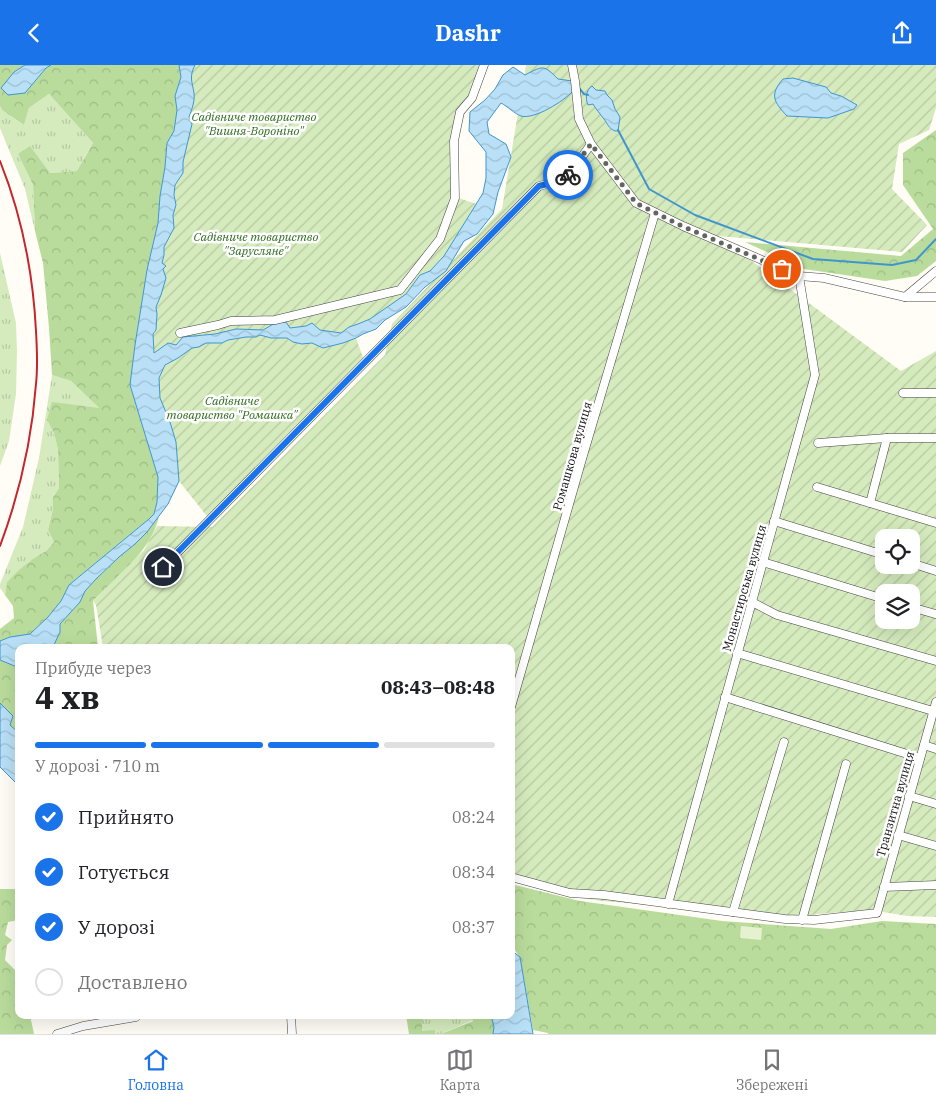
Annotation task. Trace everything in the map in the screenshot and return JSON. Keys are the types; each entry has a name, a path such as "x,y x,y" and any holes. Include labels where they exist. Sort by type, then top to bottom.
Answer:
{"street":[{"path":"180,333 231,321 275,320 400,290 440,239 455,197 454,141 460,112 472,98 484,65"},
{"path":"572,65 579,119 591,144 636,203 682,226 799,276 824,278 905,297 936,297"},
{"path":"163,567 539,186 555,182 569,175 591,144"},
{"name":"Ромашкова вулиця","path":"515,693 655,213"},
{"path":"905,297 936,271"},
{"name":"Монастирська вулиця","path":"668,903 815,375 799,276"},
{"path":"903,393 936,393"},
{"path":"818,443 887,438 936,438"},
{"path":"870,503 887,438"},
{"path":"817,487 936,523"},
{"path":"774,521 875,552"},
{"path":"763,562 875,596"},
{"path":"920,566 936,571"},
{"path":"752,602 777,615 936,661"},
{"path":"920,610 935,614"},
{"path":"738,653 933,711"},
{"path":"725,697 920,758"},
{"name":"Транзитна вулиця","path":"802,920 877,913 936,702"},
{"path":"733,912 784,742"},
{"path":"924,745 936,749"},
{"path":"515,878 570,893 604,895 802,920 846,764"},
{"path":"909,796 936,804"},
{"path":"898,835 936,846"},
{"path":"884,887 936,885"},
{"path":"58,1034 83,1026 124,1019"},
{"path":"292,1019 292,1034"}],"green space":[{"path":"0,65 25,65 14,72 36,80 51,65 179,65 181,77 175,96 177,110 174,131 167,143 158,223 147,270 130,385 158,477 157,502 154,514 69,585 61,601 30,634 10,637 0,641 0,629 14,618 13,606 5,595 7,582 34,558 46,551 54,542 48,530 53,509 53,497 59,488 58,450 54,433 47,420 52,402 99,408 71,381 52,375 43,263 35,231 33,185 18,154 30,146 50,173 77,171 93,143 49,94 29,108 24,125 2,110 0,106"},
{"path":"195,65 484,65 472,98 460,112 454,141 455,197 477,204 444,256 430,271 420,275 406,294 370,319 349,327 341,333 306,326 289,329 286,322 275,323 263,330 236,329 215,334 183,337 176,345 154,353 153,334 156,330 156,307 161,295 164,247 174,228 175,185 183,173 183,162 192,124 189,117 194,99 192,76"},
{"path":"526,65 936,65 936,108 929,130 899,144 892,189 927,225 902,252 718,236 901,371 936,351 936,917 907,916 871,910 800,917 602,901 563,895 515,882 515,644 102,644 96,605 93,601 144,550 157,526 212,527 385,355 392,324 502,209"},
{"path":"49,94 93,143 78,171 50,173 18,154 33,185 35,231 25,189 0,128 0,106 2,110 24,125 29,108"},
{"path":"936,130 936,261 917,276 885,281 804,269 745,242 901,256 933,229 903,185 903,153"},
{"path":"0,253 16,323 17,352 16,394 9,441 0,466"},
{"name":"Садівниче товариство \"Ромашка\"","path":"260,335 271,338 287,338 302,344 312,343 323,348 356,338 365,363 210,520 179,481 176,442 160,398 159,378 165,365 192,348 206,343 222,343 228,340"},
{"path":"52,375 71,381 100,409 47,420 54,433 58,450 59,488 53,497 53,509 48,530 54,542 46,551 34,558 7,582 5,595 0,588 0,584 23,527 39,458"},
{"path":"159,516 149,540 141,552 123,573 93,601 98,644 54,644 60,632 60,624 80,602 85,591 147,532"},
{"path":"0,660 15,666 15,729 10,725 13,716 0,703"},
{"path":"515,885 580,901 722,921 831,929 882,921 936,924 936,1034 548,1034 533,1030 520,957 515,950"},
{"path":"0,889 15,889 15,921 8,922 5,935 12,940 7,945 5,960 15,970 15,1019 31,1019 34,1034 0,1034"},
{"path":"741,926 762,928 761,940 740,938"},
{"path":"407,1019 422,1019 422,1031 435,1030 435,1034 409,1034"},
{"path":"422,1019 473,1020 441,1034 435,1034 435,1031 422,1031"},
{"path":"472,1019 492,1019 493,1034 441,1034 473,1021"}],"water":[{"path":"25,65 51,65 46,68 25,93 8,95 1,88 14,72"},
{"path":"179,65 195,65 192,76 194,99 189,117 192,124 183,162 183,173 175,185 174,228 164,247 162,263 166,266 163,269 166,278 156,307 156,330 153,334 154,353 168,343 176,345 183,337 215,334 236,329 263,330 275,323 286,322 290,328 306,326 312,323 320,330 341,333 349,327 370,319 406,294 420,275 430,271 444,256 483,193 486,178 486,152 469,131 470,112 485,100 495,89 503,75 513,67 525,75 536,69 546,69 558,79 572,81 573,91 548,109 527,116 519,115 501,103 487,122 489,134 506,144 511,157 498,192 493,214 477,234 464,241 446,271 425,287 406,307 385,320 376,329 343,343 323,348 312,343 302,344 287,338 271,338 260,335 228,340 222,343 206,343 192,348 165,365 159,378 160,398 176,442 179,481 168,504 147,532 85,591 80,602 60,624 60,632 54,644 15,644 15,666 0,660 0,641 10,637 30,634 61,601 69,585 154,514 157,502 158,477 130,385 147,270 158,223 167,143 174,131 177,110 175,96 181,77"},
{"path":"793,78 826,87 831,93 857,105 854,109 828,118 787,116 776,102 775,94 783,79"},
{"path":"592,86 596,90 605,91 612,100 620,117 618,131 609,127 593,104 588,105 587,94"},
{"path":"0,703 13,716 10,725 15,729 15,782 0,767"},
{"path":"515,953 520,957 533,1034 493,1034 492,1019 515,1019"}],"waterway":[{"path":"579,88 584,94 588,95"},
{"path":"618,130 649,189 695,215 813,259 892,265 916,260 936,239"}],"railway":[{"path":"0,161 14,202 25,245 32,287 37,344 37,377 28,446 19,487 0,546"}],"way so far":[{"path":"568,175 591,144 636,203 682,226 782,269"}],"route":[{"path":"163,567 539,186 555,182 568,175"}],"park label":[{"name":"Садівниче товариство \"Вишня-Вороніно\"","path":"254,123"},
{"name":"Садівниче товариство \"Зарусляне\"","path":"256,243"}]}
